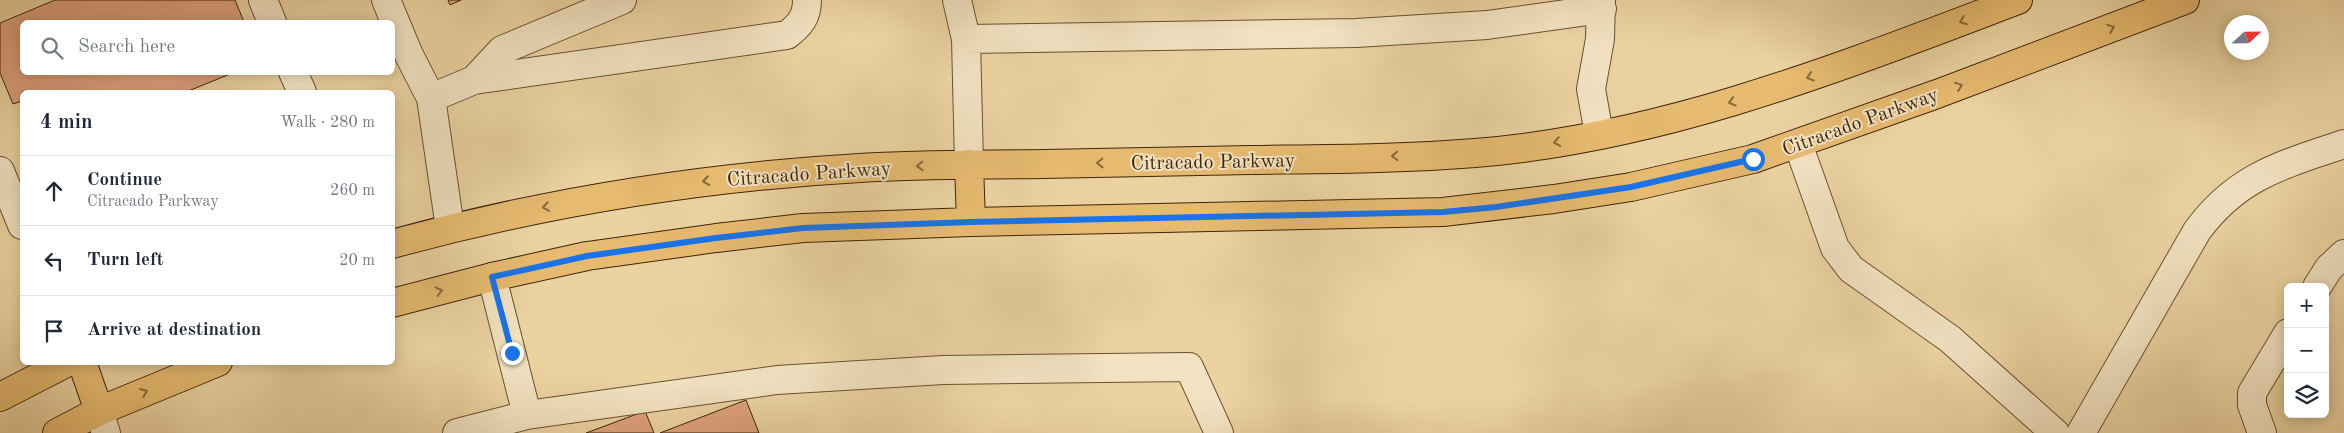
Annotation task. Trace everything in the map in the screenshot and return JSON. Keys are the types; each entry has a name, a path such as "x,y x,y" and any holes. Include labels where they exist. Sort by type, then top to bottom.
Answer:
{"main road":[{"name":"Citracado Parkway","path":"395,243 450,228 531,210 719,179 862,168 969,164 1338,159 1467,153 1550,143 1599,134 1736,102 1830,70 2018,0"},
{"name":"Citracado Parkway","path":"395,303 492,277 587,256 803,228 971,222 1423,212 1496,207 1631,187 1753,159 1798,144 1937,94 2185,0"},
{"path":"969,164 971,222"},
{"path":"0,397 62,365"},
{"path":"83,365 103,422"},
{"path":"57,433 103,422 212,365"}],"lane":[{"path":"263,0 271,20"},
{"path":"386,0 394,20"},
{"path":"474,80 502,50 622,0"},
{"path":"431,98 474,80 787,35 800,25 807,11 807,0"},
{"path":"956,0 966,39 969,164"},
{"path":"966,39 1356,33 1487,25 1601,5 1600,39 1591,89 1599,134"},
{"path":"395,22 409,55 431,98 450,228"},
{"path":"294,75 301,90"},
{"path":"1798,144 1835,248 1851,269 1950,339 2055,433"},
{"path":"2081,433 2197,231 2212,210 2230,194 2272,169 2344,144"},
{"path":"0,171 20,219"},
{"path":"2320,283 2329,268 2344,254"},
{"path":"492,277 527,415"},
{"path":"2262,433 2252,405 2252,392 2284,340"},
{"path":"457,433 527,415 777,380 943,370 1189,367 1219,433"}],"building":[{"path":"55,0 235,0 243,20 20,20 20,75 228,75 191,90 20,90 20,102 13,104 0,73 0,23"},
{"path":"448,0 461,0 450,5"},
{"path":"746,400 759,433 660,433"},
{"path":"645,411 654,433 586,433"}],"route":[{"path":"512,353 492,277 587,256 803,228 971,222 1443,212 1496,207 1631,187 1753,159"}]}
